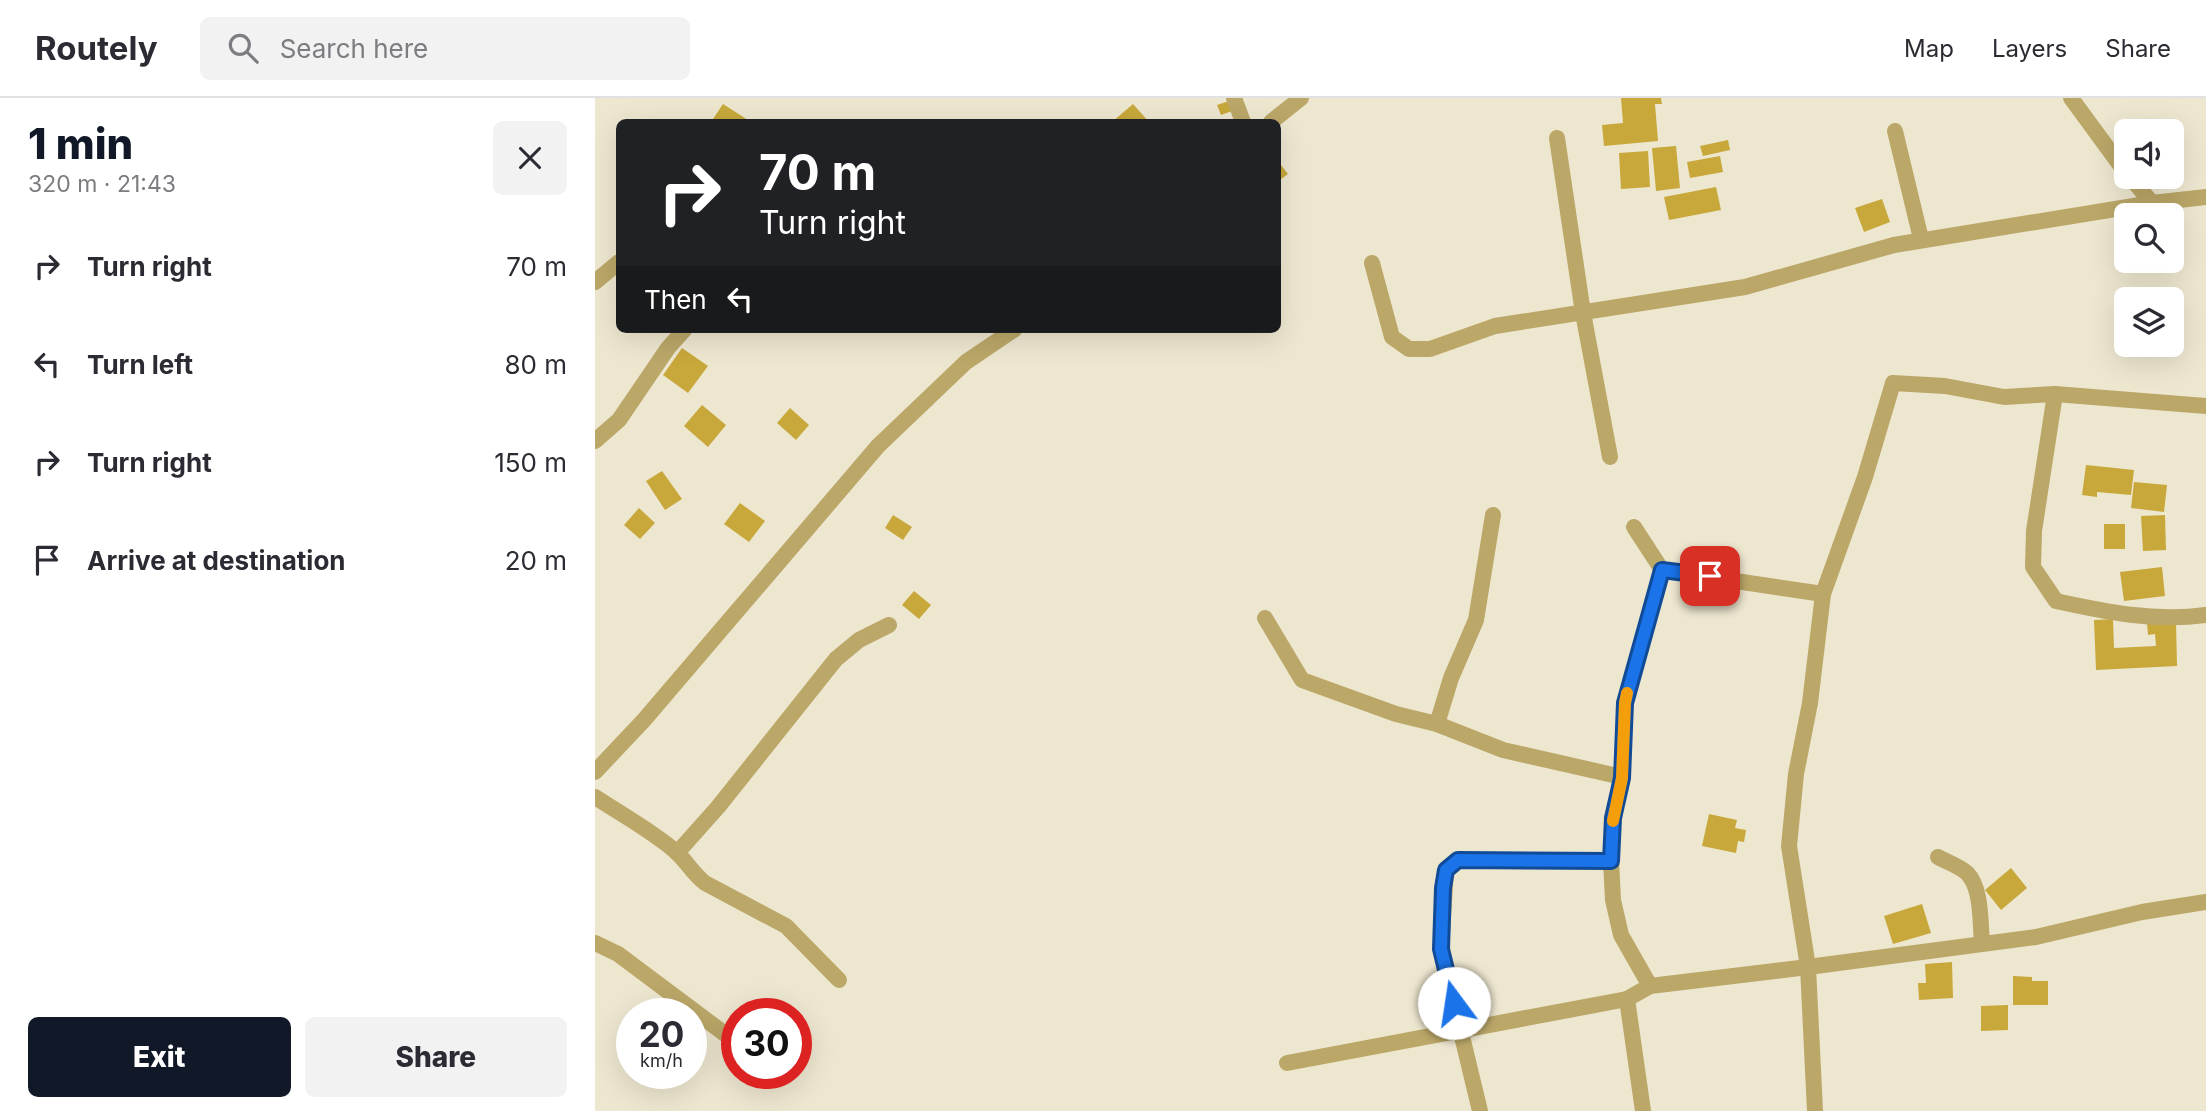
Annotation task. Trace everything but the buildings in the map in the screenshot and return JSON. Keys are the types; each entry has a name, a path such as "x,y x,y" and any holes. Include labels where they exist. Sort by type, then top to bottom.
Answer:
{"street":[{"path":"1234,98 1242,119"},
{"path":"1275,119 1301,98"},
{"path":"2071,98 2114,157"},
{"path":"1895,131 1921,239"},
{"path":"1557,138 1583,313 1610,457"},
{"path":"2141,189 2152,202"},
{"path":"1372,263 1392,337 1409,349 1430,349 1495,326 1745,288 1921,239 2152,202 2206,197"},
{"path":"595,282 616,264"},
{"path":"595,441 619,420 668,348 681,333"},
{"path":"595,772 643,720 878,446 966,362 1009,333"},
{"path":"1815,1111 1808,967 1789,846 1796,774 1810,702 1823,594 1865,477 1893,383 1945,386 2004,397 2055,394 2206,406"},
{"path":"2055,394 2034,531 2033,567 2042,582 2056,601 2106,612 2135,617 2206,615"},
{"path":"1437,724 1451,677 1476,620 1493,514"},
{"path":"1634,527 1662,570 1823,594"},
{"path":"1650,986 1621,935 1613,900 1611,861 1613,818 1622,778 1625,703 1662,570"},
{"path":"1265,618 1302,680 1396,714 1437,724 1503,750 1622,778"},
{"path":"677,853 719,807 836,659 859,640 889,625"},
{"path":"595,797 677,853 693,874 705,883 786,926 839,980"},
{"path":"1938,857 1965,872 1972,880 1978,901 1982,942"},
{"path":"1479,1111 1441,949 1446,870 1458,860 1611,861"},
{"path":"1287,1063 1627,999 1650,986 2036,937 2142,912 2206,902"},
{"path":"595,943 618,954 721,1031"},
{"path":"1627,999 1643,1111"}],"slow traffic":[{"path":"1613,821 1622,778 1627,693"}],"route":[{"path":"1454,1003 1441,949 1446,870 1458,860 1611,861 1613,818 1622,778 1625,703 1662,570 1710,576"}]}
